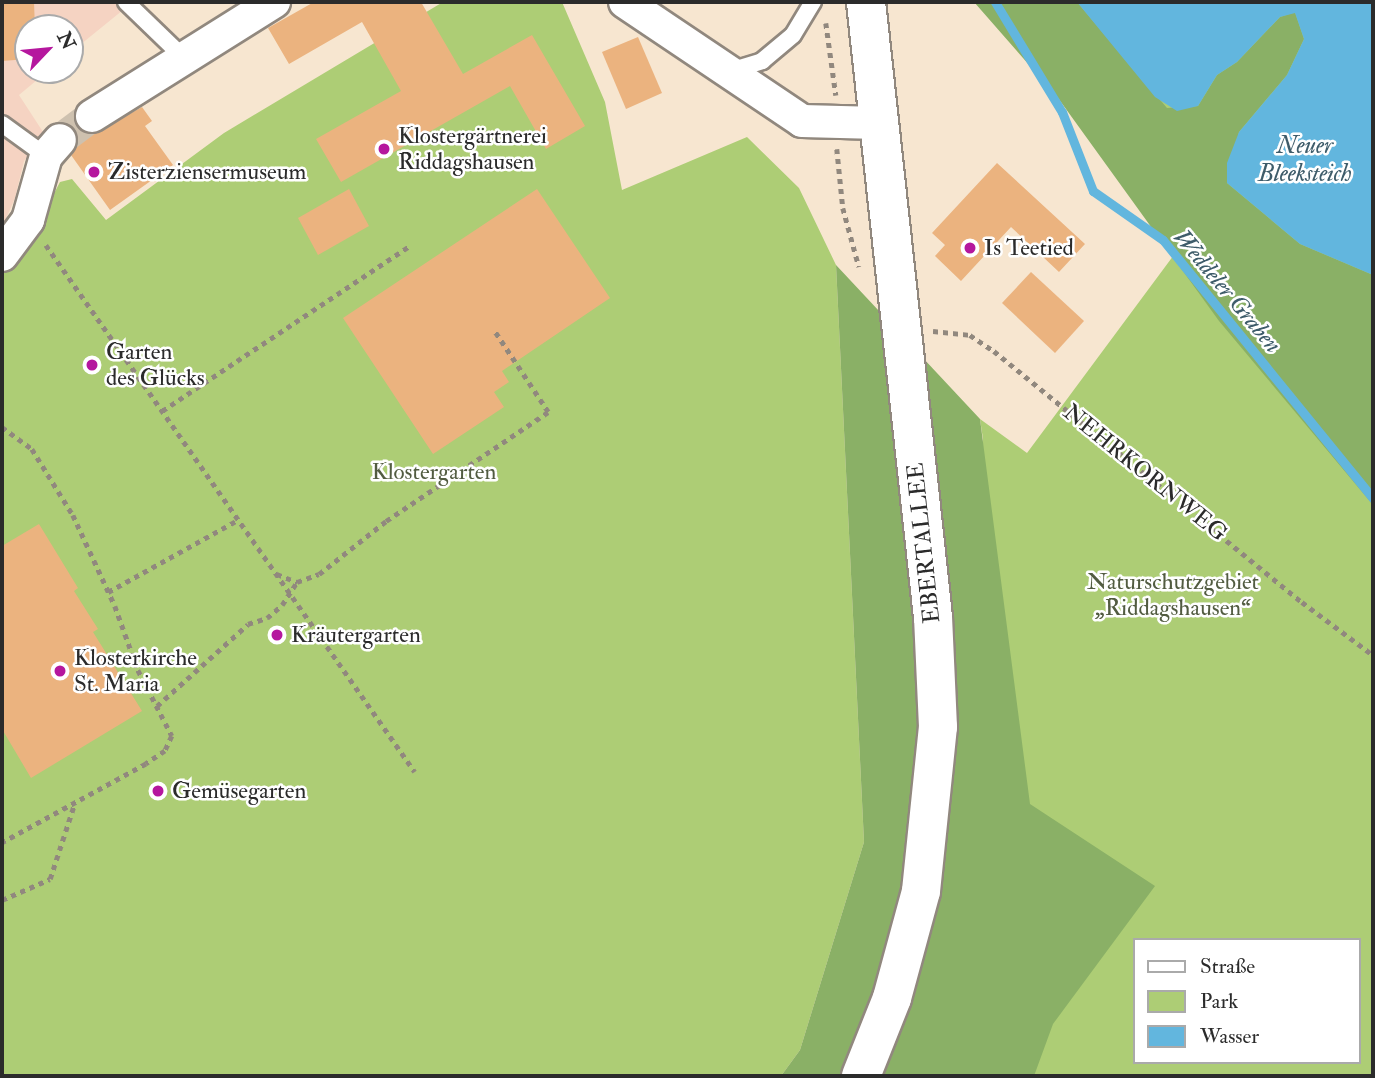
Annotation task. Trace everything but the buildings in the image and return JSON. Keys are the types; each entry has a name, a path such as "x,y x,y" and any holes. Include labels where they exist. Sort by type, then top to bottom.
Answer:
{"main road":[{"name":"EBERTALLEE","path":"861,1076 908,945 921,891 936,782 937,672 866,2"}],"street":[{"path":"92,116 274,2"},
{"path":"625,2 802,121 836,125 879,123"},
{"path":"2,255 28,219 53,148"}],"lane":[{"path":"126,2 184,58"},
{"path":"727,72 762,61 793,35 813,2"},
{"path":"2,124 53,148"}],"path":[{"path":"825,15 844,208 860,271"},
{"path":"28,219 236,521 415,772"},
{"path":"162,411 408,247"},
{"name":"NEHRKORNWEG","path":"901,332 949,330 970,335 994,351 1373,655"},
{"path":"273,571 297,582 319,574 386,521 548,412 495,332"},
{"path":"2,427 32,449 73,514 172,736 165,751 74,805 2,843"},
{"path":"108,592 236,521"},
{"path":"157,706 248,624 267,618 291,597 297,582"},
{"path":"2,900 50,879 74,805"}],"shaded area":[{"path":"2,2 116,2 123,10 84,42 84,14 14,14 14,84 32,84 19,95 45,135 24,161 15,198 2,228"}],"green space":[{"name":"Klostergarten","path":"443,2 562,2 605,102 622,190 747,137 799,188 836,265 864,842 800,1050 781,1076 2,1076 2,273 29,241 60,182 72,179 106,220 224,133"},
{"path":"974,2 1077,2 1167,108 1198,106 1217,75 1237,62 1280,17 1295,12 1304,39 1287,75 1239,132 1227,183 1300,244 1373,275 1373,505 1219,321 1058,98"},
{"name":"Naturschutzgebiet „Riddagshausen“","path":"994,2 1373,2 1373,1076 918,1076 983,439 980,419 1027,453 1185,240"},
{"path":"836,265 980,419 1030,804 1155,886 1053,1024 1034,1076 781,1076 800,1050 864,842"}],"water":[{"name":"Neuer Bleeksteich","path":"1077,2 1373,2 1373,275 1300,244 1227,183 1227,163 1239,132 1287,75 1304,39 1295,13 1280,17 1237,62 1217,75 1198,106 1177,111 1155,97"}],"waterway":[{"name":"Weddeler Graben","path":"995,2 1062,112 1093,191 1163,240 1373,498"}],"tunnel":[{"path":"60,140 92,116"}],"place":[{"name":"Klostergärtnerei Riddagshausen","path":"384,149"},
{"name":"Zisterziensermuseum","path":"94,172"},
{"name":"Is Teetied","path":"970,248"},
{"name":"Garten des Glücks","path":"92,365"},
{"name":"Kräutergarten","path":"277,635"},
{"name":"Klosterkirche St. Maria","path":"60,671"},
{"name":"Gemüsegarten","path":"158,791"}]}
